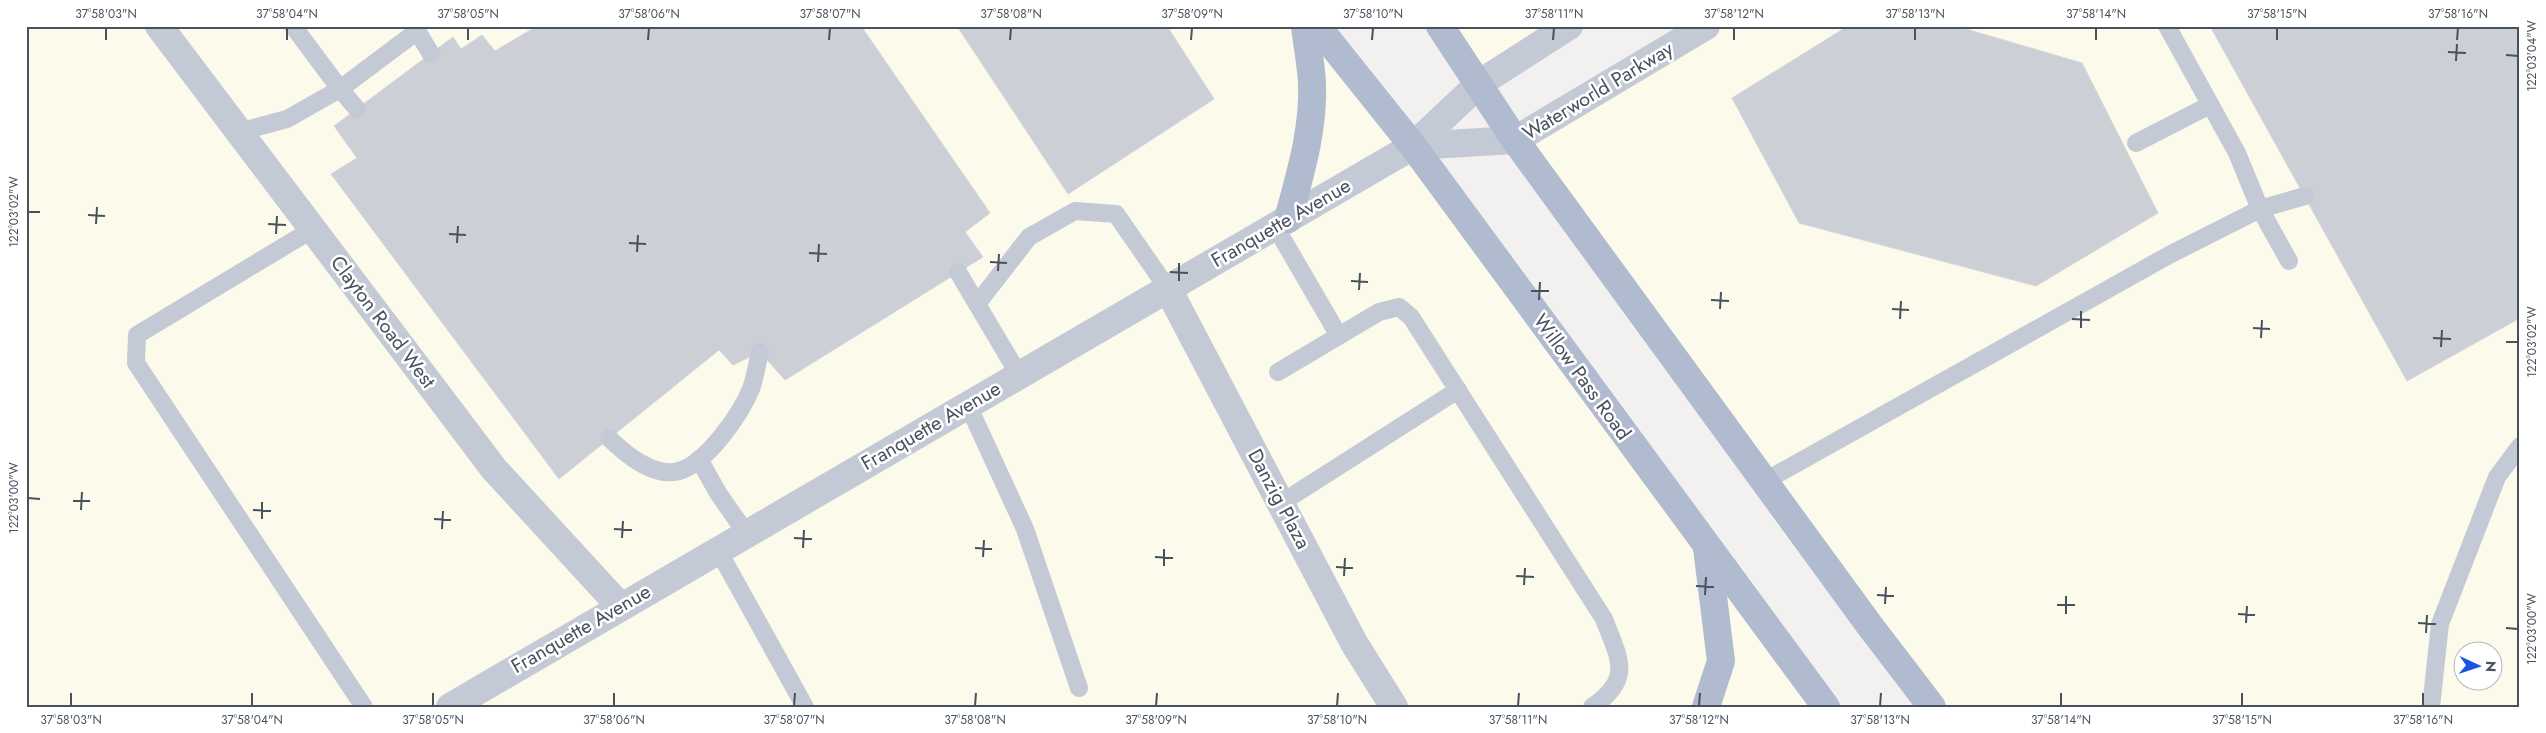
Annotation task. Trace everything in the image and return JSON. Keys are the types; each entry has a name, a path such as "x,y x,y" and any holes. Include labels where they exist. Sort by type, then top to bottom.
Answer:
{"main road":[{"path":"1282,223 1303,165 1309,124 1312,84 1305,26"},
{"name":"Willow Pass Road","path":"1317,26 1413,146 1826,707"},
{"path":"1440,26 1480,84 1515,140 1932,707"},
{"path":"1706,707 1722,661 1707,546"}],"street":[{"name":"Clayton Road West","path":"159,26 494,469 620,606"},
{"path":"1413,146 1480,84 1569,26"},
{"name":"Waterworld Parkway","path":"1413,146 1515,140 1706,26"},
{"name":"Franquette Avenue","path":"450,707 620,606 1413,146"},
{"name":"Danzig Plaza","path":"1168,289 1354,643 1394,707"}],"lane":[{"path":"293,26 357,109"},
{"path":"2167,26 2236,153 2260,209 2290,262"},
{"path":"239,132 287,119 340,89 415,29 431,54"},
{"path":"2136,143 2210,105"},
{"path":"1765,481 2171,254 2260,209 2305,196"},
{"path":"977,304 1029,237 1075,211 1116,214 1168,289"},
{"path":"1282,223 1339,336"},
{"path":"313,229 137,335 136,363 364,707"},
{"path":"958,272 1019,375"},
{"path":"1278,372 1379,312 1399,307 1411,317 1604,619 1620,664 1618,681 1610,695 1592,707"},
{"path":"609,438 630,458 658,470 679,472 711,450 735,419 751,389 760,352"},
{"path":"1281,503 1458,390"},
{"path":"968,405 1025,529 1079,688"},
{"path":"2431,707 2440,624 2497,476 2520,446"},
{"path":"698,459 718,493 746,533"},
{"path":"718,550 805,707"}],"shaded area":[{"path":"26,26 1317,26 1826,707 26,707"},
{"path":"1440,26 1569,26 1480,83"},
{"path":"1706,26 2520,26 2520,707 1934,707 1515,140"}],"building":[{"path":"537,26 861,26 990,213 965,232 983,257 785,380 760,352 733,365 719,350 559,479 331,174 357,158 334,126 453,37 461,49 482,35 495,51"},
{"path":"957,26 1167,26 1214,99 1068,194"},
{"path":"1848,26 1956,26 2082,63 2158,213 2036,286 1799,223 1732,98"},
{"path":"2210,26 2520,26 2520,318 2407,381"}]}
